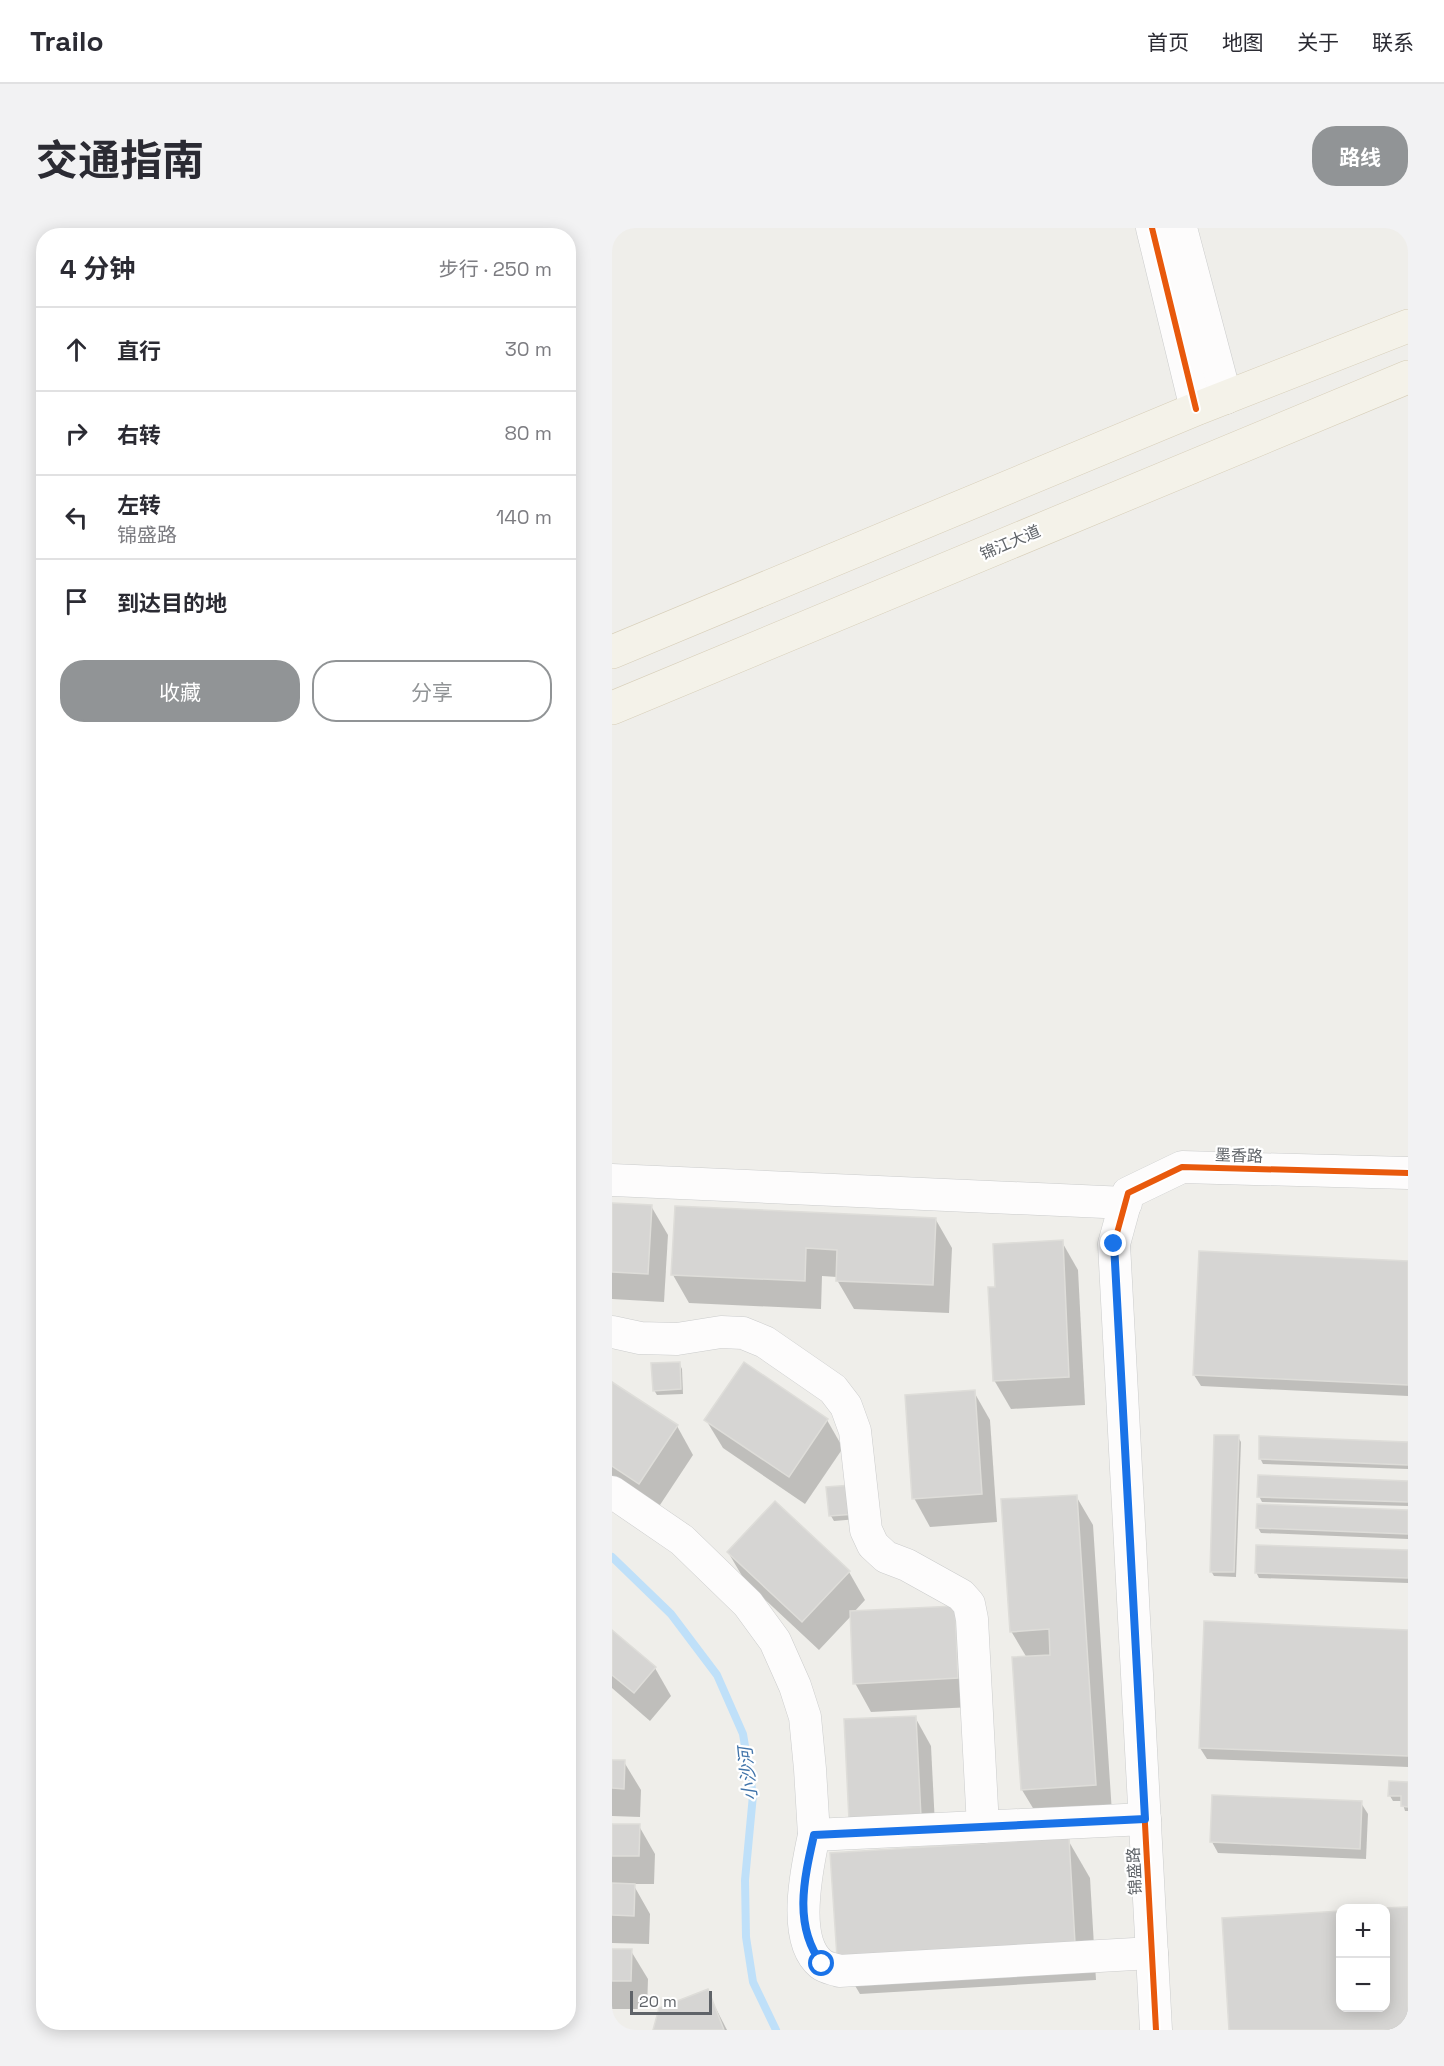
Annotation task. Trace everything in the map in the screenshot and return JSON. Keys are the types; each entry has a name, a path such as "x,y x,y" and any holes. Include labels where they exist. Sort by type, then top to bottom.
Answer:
{"main road":[{"path":"612,651 1196,409 1408,326"},
{"name":"锦江大道","path":"612,708 1408,377"}],"street":[{"path":"1152,228 1196,409"},
{"path":"1180,228 1226,398"},
{"name":"墨香路","path":"1126,1203 1128,1193 1182,1167 1408,1173"},
{"path":"612,1180 1126,1203"},
{"name":"锦盛路","path":"1126,1203 1114,1244 1156,2030"},
{"path":"612,1332 640,1338 677,1339 721,1332 743,1333 765,1342 833,1389 846,1406 855,1431 866,1530 873,1545 886,1557 907,1565 960,1595 969,1604 972,1620 982,1827"},
{"path":"612,1492 682,1540 748,1604 775,1641 795,1686 805,1717 814,1835 805,1873 803,1905 805,1933 812,1951 822,1964 838,1971 1152,1953"},
{"path":"814,1835 1145,1819"}],"building":[{"path":"612,1203 652,1205 648,1274 612,1272"},
{"path":"675,1206 936,1218 933,1285 836,1281 837,1250 806,1248 805,1281 671,1275"},
{"path":"1063,1240 1069,1377 993,1381 988,1287 995,1287 993,1244"},
{"path":"1199,1251 1408,1261 1408,1385 1193,1375"},
{"path":"680,1362 681,1389 653,1391 651,1363"},
{"path":"744,1362 828,1419 789,1477 704,1420"},
{"path":"612,1382 678,1425 639,1484 612,1466"},
{"path":"975,1390 982,1494 912,1499 905,1395"},
{"path":"1214,1435 1239,1435 1234,1572 1210,1572"},
{"path":"1259,1436 1408,1442 1408,1465 1259,1459"},
{"path":"1258,1475 1408,1481 1408,1502 1257,1497"},
{"path":"852,1485 856,1514 829,1516 826,1487"},
{"path":"1077,1495 1096,1785 1021,1790 1012,1657 1050,1655 1049,1629 1010,1632 1001,1499"},
{"path":"775,1501 850,1571 802,1622 727,1552"},
{"path":"1257,1504 1408,1510 1408,1534 1256,1528"},
{"path":"1256,1545 1408,1550 1408,1578 1255,1573"},
{"path":"955,1606 958,1678 853,1684 850,1611"},
{"path":"1204,1621 1408,1630 1408,1756 1199,1748"},
{"path":"612,1630 656,1667 634,1693 612,1675"},
{"path":"916,1716 921,1817 849,1820 844,1719"},
{"path":"612,1760 625,1760 624,1789 612,1788"},
{"path":"1389,1781 1408,1782 1408,1807 1401,1806 1401,1796 1388,1796"},
{"path":"1212,1795 1362,1801 1360,1849 1210,1842"},
{"path":"612,1824 640,1824 639,1856 612,1856"},
{"path":"1069,1838 1075,1943 837,1957 830,1853"},
{"path":"612,1883 635,1884 634,1916 612,1915"},
{"path":"1408,1907 1408,2030 1229,2030 1222,1918 1336,1911 1336,2012 1390,2012 1390,1908"},
{"path":"612,1949 632,1949 631,1981 612,1981"},
{"path":"708,1989 724,2030 653,2030 659,2008"}],"waterway":[{"name":"小沙河","path":"612,1557 671,1614 717,1675 743,1734 753,1795 745,1880 746,1937 753,1982 776,2030"}],"cycle path":[{"path":"1152,228 1196,409"},
{"path":"1156,2030 1114,1244 1128,1193 1182,1167 1408,1173"}],"route":[{"path":"822,1964 812,1951 805,1933 803,1905 805,1873 814,1835 1145,1819 1114,1244"}]}
